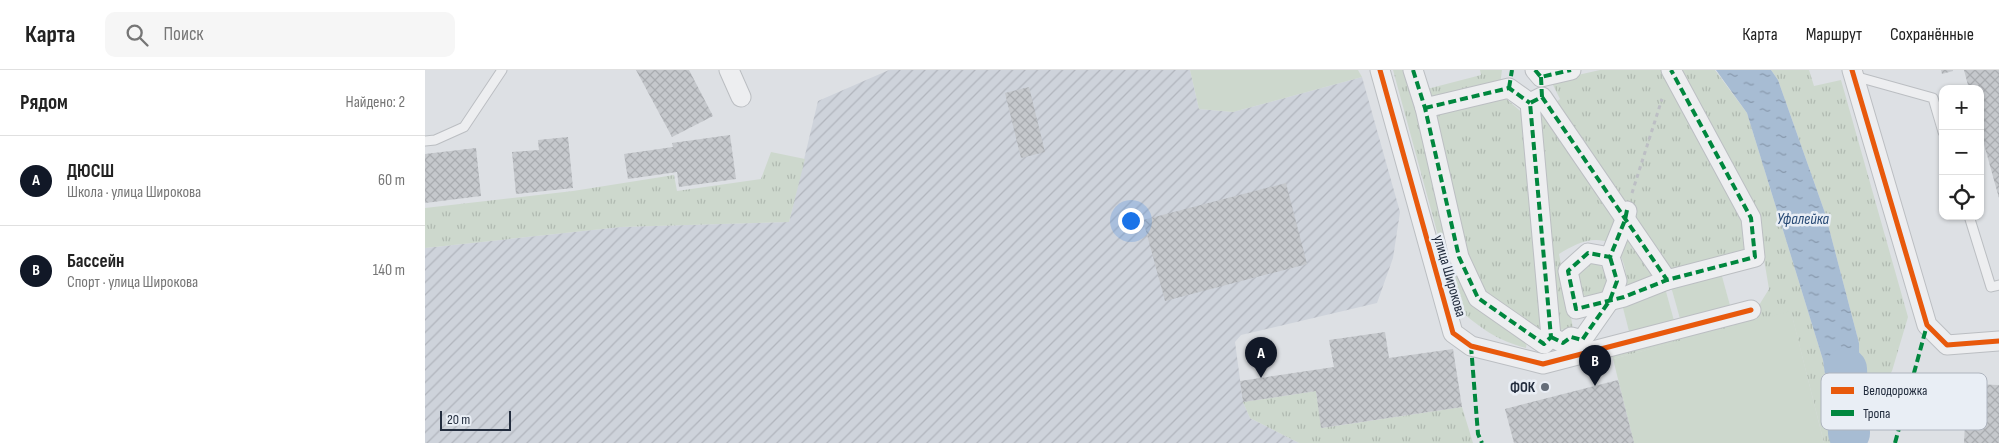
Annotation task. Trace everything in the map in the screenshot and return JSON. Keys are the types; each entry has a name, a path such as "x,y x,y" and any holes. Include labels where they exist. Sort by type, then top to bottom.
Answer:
{"street":[{"path":"729,70 741,97"},
{"name":"улица Широкова","path":"1380,70 1453,333 1471,346 1543,364 1751,310"},
{"path":"1413,70 1425,108 1459,257 1478,298 1545,344 1551,337 1536,100 1538,73 1571,70"},
{"path":"1610,257 1588,253 1568,271 1576,309 1610,300 1667,280 1755,256 1751,218 1670,73"},
{"path":"1853,73 1927,325 1947,345 1999,341"},
{"path":"1425,108 1510,79 1536,100 1626,215 1667,280"},
{"path":"1551,337 1563,343 1571,337 1582,340 1610,300 1617,281 1610,257 1626,215"}],"lane":[{"path":"425,141 435,140 464,127 502,70"},
{"path":"1853,73 1933,98 1942,130"},
{"path":"1970,220 1991,287 1999,285"}],"path":[{"path":"1626,215 1670,73"}],"shaded area":[{"path":"889,70 1190,70 1199,109 1233,112 1362,77 1400,212 1393,258 1377,303 1241,335 1235,342 1243,402 1250,418 1299,443 425,443 425,248 621,227 789,222 818,101"}],"green space":[{"path":"1190,70 1358,70 1362,77 1233,112 1199,109"},
{"path":"1393,70 1408,70 1454,260 1527,341 1526,348 1489,333 1458,309"},
{"path":"1480,70 1502,70 1500,85 1431,103 1427,89 1481,75"},
{"path":"1600,70 1663,70 1745,219 1749,254 1674,276 1552,105 1560,99 1551,81"},
{"path":"1679,70 1715,70 1747,113 1823,360 1825,373 1821,373 1821,430 1833,430 1834,439 1832,443 1824,443 1791,312 1613,359 1611,353 1753,315 1769,289 1757,217"},
{"path":"1771,70 1809,70 1814,86 1841,80 1908,317 1891,373 1859,373 1859,343 1825,213 1778,80"},
{"path":"1503,96 1526,116 1541,330 1533,328 1484,296 1464,257 1434,114"},
{"path":"1543,110 1618,219 1611,243 1590,240 1577,244 1559,254 1573,328 1560,330 1555,327 1536,114"},
{"path":"771,152 805,159 789,222 621,227 425,248 425,208 573,191 674,175 677,191 761,179"},
{"path":"1626,231 1661,279 1623,294 1625,272 1618,251"},
{"path":"1591,263 1603,268 1608,280 1603,292 1591,297 1579,292 1574,280 1579,268"},
{"path":"1720,269 1734,320 1684,333 1670,283"},
{"path":"1665,288 1678,335 1633,347 1621,300"},
{"path":"1791,311 1824,443 1634,443 1613,359"},
{"path":"1316,391 1322,428 1462,407 1473,443 1299,443 1250,418 1243,402"}],"water":[{"name":"Уфалейка","path":"1716,70 1771,70 1778,80 1825,213 1859,343 1859,373 1825,373 1823,360 1747,113"},
{"name":"Уфалейка","path":"1833,430 1846,430 1834,439"}],"building":[{"path":"636,70 689,70 713,116 672,137"},
{"path":"1941,70 1953,70 1953,71 1942,74"},
{"path":"1964,70 1999,70 1999,198 1984,144 1984,85 1968,85"},
{"path":"1029,87 1045,152 1021,158 1005,93"},
{"path":"730,135 736,179 679,187 677,172 628,179 624,154 673,147 672,143"},
{"path":"568,137 573,188 516,194 512,152 539,150 538,140"},
{"path":"476,148 481,196 425,203 425,154"},
{"path":"1286,183 1307,264 1165,301 1143,220"},
{"path":"1385,332 1389,358 1453,349 1462,407 1321,428 1316,391 1243,402 1240,381 1334,367 1329,340"},
{"path":"1618,380 1634,443 1514,443 1505,409"},
{"path":"1987,385 1999,385 1999,443 1964,443 1965,430 1987,430"}],"waterway":[{"name":"Уфалейка","path":"1846,369 1846,373"}],"marked path":[{"path":"1413,70 1425,108 1459,257 1478,298 1544,344 1551,337 1530,103 1542,97 1667,280 1755,257 1751,218 1671,70"},
{"path":"1509,88 1512,70"},
{"path":"1535,70 1541,77 1571,70"},
{"path":"1541,77 1542,97"},
{"path":"1425,108 1509,88 1530,103"},
{"path":"1627,210 1625,220 1610,257 1588,253 1568,271 1576,309 1624,297 1667,280"},
{"path":"1551,337 1563,343 1571,337 1582,340 1610,300 1617,281 1610,257"},
{"path":"1914,373 1927,325"},
{"path":"1471,346 1478,434 1482,443"},
{"path":"1895,443 1899,430"}],"cycle path":[{"path":"1380,70 1453,333 1471,346 1543,364 1751,310"},
{"path":"1852,70 1927,325 1947,345 1999,341"}],"place":[{"name":"ДЮСШ","path":"1261,378"},
{"name":"Бассейн","path":"1595,386"},
{"name":"ФОК","path":"1545,387"}]}
